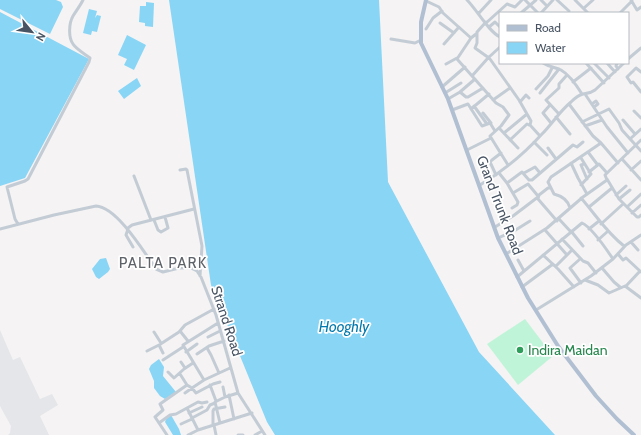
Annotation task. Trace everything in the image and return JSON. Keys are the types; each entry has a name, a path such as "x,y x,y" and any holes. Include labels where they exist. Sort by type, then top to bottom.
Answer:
{"main road":[{"name":"Grand Trunk Road","path":"426,0 422,22 421,40 452,110 498,238 528,298 558,346 591,390 616,419 634,435"}],"street":[{"path":"18,224 15,219 6,187 28,179 90,62 90,58 72,43 70,37 73,15 83,0"},
{"path":"426,0 437,6 471,38"},
{"path":"467,0 479,13 494,34 499,36"},
{"path":"471,4 474,0"},
{"path":"479,13 491,0"},
{"path":"446,64 457,58 478,30 507,4 514,7 525,0 539,12"},
{"path":"522,12 536,0"},
{"path":"541,0 547,6"},
{"path":"541,12 553,0"},
{"path":"557,0 569,11"},
{"path":"576,0 587,12"},
{"path":"584,8 593,0"},
{"path":"621,12 632,0 639,12 641,8"},
{"path":"426,28 430,21 442,11"},
{"path":"494,16 499,26"},
{"path":"489,27 496,22"},
{"path":"440,23 454,33"},
{"path":"444,44 459,27"},
{"path":"476,34 475,49 491,60 520,102 531,121 529,125"},
{"path":"392,39 415,43 421,40"},
{"path":"472,76 499,48"},
{"path":"629,57 641,48"},
{"path":"637,51 641,54"},
{"path":"457,58 497,104 503,107 508,114 509,117 505,122 490,135 508,165"},
{"path":"546,64 552,68 559,69 573,82 593,105 602,120 628,152"},
{"path":"587,64 604,83"},
{"path":"595,64 609,78"},
{"path":"608,64 617,70"},
{"path":"617,64 617,70"},
{"path":"480,185 498,174 534,142 569,104 584,94 591,93 604,83 623,64"},
{"path":"442,87 465,67"},
{"path":"536,89 548,76 552,68"},
{"path":"573,82 591,68"},
{"path":"641,72 636,68 627,78 631,83 633,82 641,92"},
{"path":"540,93 559,69"},
{"path":"559,114 546,100 559,88 559,84 567,76"},
{"path":"448,100 475,79"},
{"path":"445,93 461,83"},
{"path":"460,92 467,97 483,88"},
{"path":"494,100 510,88"},
{"path":"471,109 489,94"},
{"path":"520,102 526,95 529,98"},
{"path":"452,110 466,104 482,126 489,124"},
{"path":"569,104 593,136 618,163"},
{"path":"550,105 543,113 551,123"},
{"path":"474,106 495,131"},
{"path":"582,122 609,109 622,130 641,151"},
{"path":"634,111 641,118"},
{"path":"483,113 489,124"},
{"path":"504,133 527,114"},
{"path":"556,117 570,134"},
{"path":"585,126 602,120"},
{"path":"623,120 641,141 605,176 623,204 638,218 641,215"},
{"path":"505,122 510,128"},
{"path":"510,140 527,124 529,125"},
{"path":"529,125 540,136"},
{"path":"499,128 518,148"},
{"path":"630,139 641,130"},
{"path":"467,150 491,138"},
{"path":"534,142 547,155"},
{"path":"524,173 530,180 573,145 577,147 583,142"},
{"path":"570,208 560,195 554,194 548,182 549,179 601,143"},
{"path":"548,148 556,159"},
{"path":"588,152 597,164 600,164 607,173"},
{"path":"501,153 490,162 498,174 507,183 518,202 517,205 522,210"},
{"path":"581,158 591,175 581,185"},
{"path":"622,159 641,180"},
{"path":"631,170 641,161"},
{"path":"571,163 581,185 587,194"},
{"path":"584,164 581,166 587,179"},
{"path":"589,172 597,164"},
{"path":"507,183 521,172 524,173 535,166 540,173"},
{"path":"180,170 187,170 202,246 200,276"},
{"path":"134,176 152,220 161,232 168,228 165,217"},
{"path":"506,254 545,230 581,198 607,179"},
{"path":"513,193 528,184 558,220 583,246"},
{"path":"616,195 626,186"},
{"path":"494,227 522,210 546,189 551,188"},
{"path":"589,207 612,188"},
{"path":"619,199 630,190"},
{"path":"627,208 641,194"},
{"path":"581,198 594,213 607,232 624,246"},
{"path":"590,229 600,223 623,204"},
{"path":"512,208 517,205"},
{"path":"632,213 641,205"},
{"name":"Strand Road","path":"0,229 96,206 105,208 128,228 156,269 159,271 163,272 179,268 191,268 197,272 214,309 238,393 264,435"},
{"path":"133,247 127,238 126,233 128,228 132,225 194,209"},
{"path":"498,238 514,231 530,221"},
{"path":"517,277 582,223 590,229 612,259"},
{"path":"545,230 567,255"},
{"path":"598,240 607,232"},
{"path":"536,310 596,273 618,254 624,246 641,236"},
{"path":"562,239 596,273"},
{"path":"631,242 638,250"},
{"path":"522,287 554,265 572,250"},
{"path":"585,280 598,285 608,293 611,293 620,287 626,286 641,272 626,258 623,260 618,254"},
{"path":"543,255 574,287"},
{"path":"580,258 570,268 581,283"},
{"path":"518,260 524,271"},
{"path":"602,268 620,287"},
{"path":"626,286 635,295 641,298"},
{"path":"147,352 180,331 185,325 214,309"},
{"path":"163,360 183,347 183,345 188,341 218,323"},
{"path":"180,331 188,341"},
{"path":"208,337 220,331"},
{"path":"154,332 163,353"},
{"path":"197,354 208,346 224,341"},
{"path":"186,352 197,344"},
{"path":"183,347 204,380"},
{"path":"207,348 212,355 218,373"},
{"path":"181,362 185,368"},
{"path":"168,372 174,378 193,363"},
{"path":"185,393 204,380 230,368"},
{"path":"180,374 187,385 196,393 214,383 220,382"},
{"path":"167,435 155,417 163,410 160,404 187,385"},
{"path":"210,385 220,423"},
{"path":"223,387 234,419"},
{"path":"181,424 207,410 210,404 227,396 238,393"},
{"path":"159,423 170,415 176,414 198,402 207,402"},
{"path":"189,413 202,407"},
{"path":"216,435 212,413 216,409 225,407"},
{"path":"187,408 198,430"},
{"path":"188,435 198,430 252,414"},
{"path":"255,435 262,431"},
{"path":"238,435 243,435"}],"shaded area":[{"path":"0,330 13,360 20,357 40,399 52,394 58,405 40,416 49,435 8,435 10,433 11,426 0,406"}],"green space":[{"name":"Indira Maidan","path":"525,319 553,356 518,385 487,344"}],"water":[{"path":"0,0 56,0 61,2 63,7 50,34 0,9"},
{"name":"Hooghly","path":"169,0 379,0 388,182 479,352 555,435 275,435 267,422 211,285"},
{"path":"146,2 154,3 153,27 145,26 145,23 139,22 140,6 146,6"},
{"path":"89,9 97,11 95,18 97,15 101,16 97,32 92,31 91,35 83,33"},
{"path":"0,12 89,59 25,178 0,186"},
{"path":"127,35 146,45 134,70 124,65 127,59 118,55"},
{"path":"137,78 141,86 124,99 118,91"},
{"path":"106,258 110,269 99,279 96,277 92,269 100,259"},
{"path":"159,359 164,367 163,376 176,392 165,399 160,396 154,388 154,381 149,369 151,365"},
{"path":"171,415 181,435 173,435 165,422"}],"place":[{"name":"Indira Maidan","path":"520,350"}],"district":[{"name":"PALTA PARK","path":"163,263"}]}
